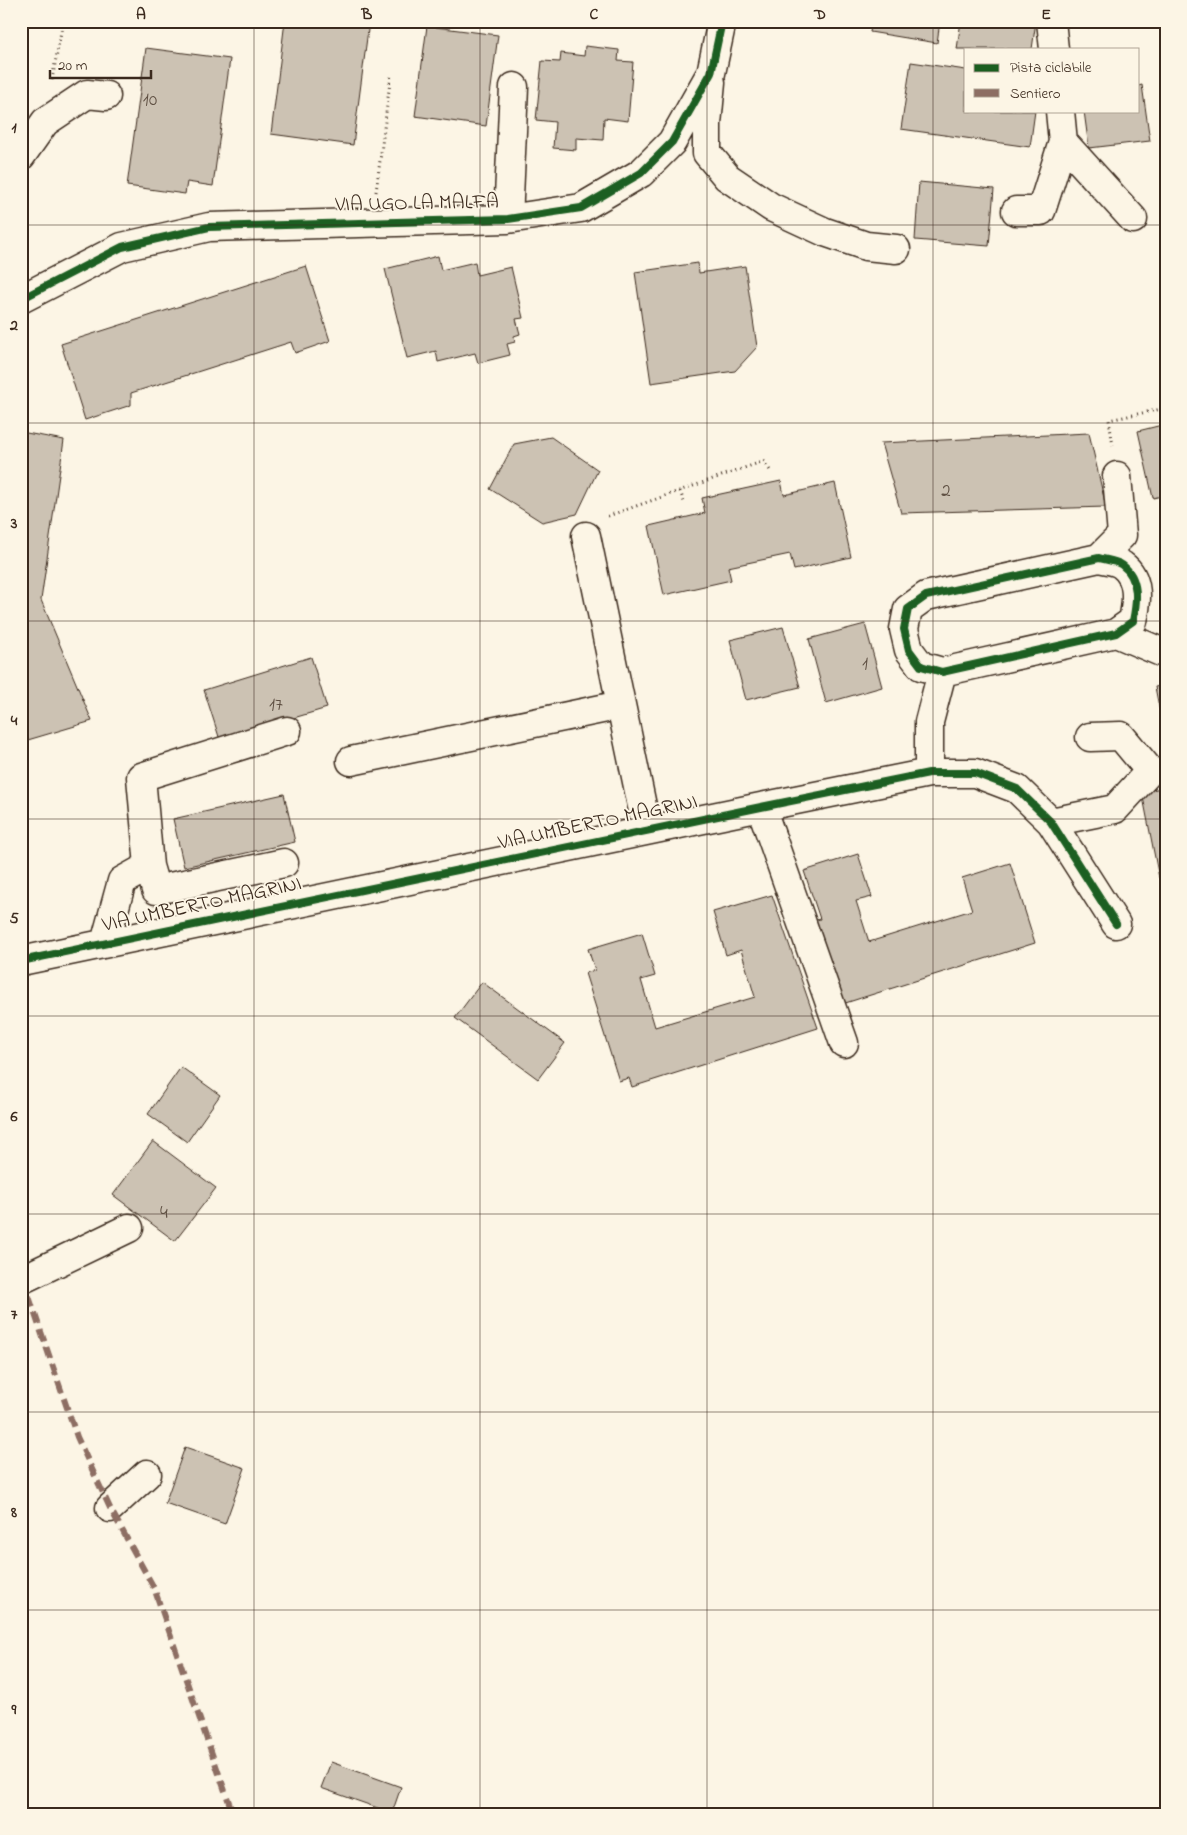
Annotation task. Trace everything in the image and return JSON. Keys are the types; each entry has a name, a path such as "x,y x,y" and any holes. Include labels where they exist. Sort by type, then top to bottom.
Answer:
{"street":[{"name":"VIA UGO LA MALFA","path":"21,298 122,247 209,227 508,219 581,208 641,173 672,142 711,73 722,21"},
{"path":"1051,21 1054,48"},
{"path":"711,73 707,153 727,177 771,207 826,232 866,246 896,248"},
{"path":"508,219 514,87"},
{"path":"21,156 44,122 87,94 106,96"},
{"path":"1016,211 1041,211 1063,142 1060,112"},
{"path":"1063,142 1133,219"},
{"path":"1099,558 1122,535 1117,476"},
{"path":"586,536 647,830"},
{"path":"1099,558 1122,564 1133,579 1137,600 1133,621 1116,633 942,672 921,666 909,650 904,629 908,609 926,596 1099,558"},
{"path":"1116,633 1161,652 1166,651"},
{"path":"929,773 928,722 942,672"},
{"path":"351,761 620,705"},
{"path":"284,863 156,890 149,866 141,777 287,732"},
{"path":"1051,822 1115,810 1150,771 1121,736 1090,737"},
{"name":"VIA UMBERTO MAGRINI","path":"21,961 929,773 975,773 1017,789 1051,822 1116,924"},
{"path":"761,807 844,1043"},
{"path":"105,944 122,881 149,866"},
{"path":"21,1277 23,1279 129,1228"},
{"path":"110,1508 147,1474"}],"path":[{"path":"44,122 63,21"},
{"path":"372,222 391,74"},
{"path":"1117,476 1109,420 1166,408"},
{"path":"586,536 593,522 680,490 764,461 771,472"},
{"path":"680,490 684,502"}],"building":[{"path":"285,21 321,26 321,21 369,22 353,145 271,134"},
{"path":"872,21 940,21 937,43 870,32"},
{"path":"961,21 1036,21 1032,48 957,49"},
{"path":"427,26 498,35 486,126 415,116"},
{"path":"585,46 619,50 618,61 633,62 628,121 604,118 603,140 576,138 576,150 553,148 555,122 536,120 542,61 560,62 561,53 584,56"},
{"path":"146,48 230,59 213,186 187,182 185,194 127,186"},
{"path":"911,62 964,70 964,112 1035,112 1030,147 901,129"},
{"path":"1142,85 1150,141 1089,148 1084,112 1140,112 1140,86"},
{"path":"919,182 994,189 989,246 915,240"},
{"path":"438,256 441,270 475,262 477,275 511,267 523,318 516,319 520,334 514,336 515,342 507,344 510,355 478,363 475,353 438,362 436,351 407,358 385,269"},
{"path":"698,263 699,273 745,266 757,347 735,371 651,383 635,272"},
{"path":"306,266 330,341 295,353 291,342 131,393 131,405 85,420 61,344"},
{"path":"1166,424 1166,495 1153,498 1138,431"},
{"path":"21,432 64,440 41,600 92,721 21,742"},
{"path":"1089,433 1106,507 901,513 881,443"},
{"path":"551,437 598,470 577,514 542,522 490,489 514,444"},
{"path":"781,481 784,495 835,483 851,557 794,570 790,554 728,567 731,580 664,595 649,526 705,513 702,498"},
{"path":"865,624 882,687 826,703 809,639"},
{"path":"783,627 800,687 746,700 730,640"},
{"path":"311,657 327,708 220,740 204,690"},
{"path":"1166,685 1166,732 1164,732 1155,687"},
{"path":"1166,787 1166,877 1159,878 1142,792"},
{"path":"284,794 295,842 184,867 173,819"},
{"path":"858,854 872,897 856,901 869,942 972,910 962,878 1010,863 1035,943 839,1005 812,921 820,919 804,871"},
{"path":"772,895 818,1028 632,1087 629,1078 619,1081 585,973 595,970 588,949 642,933 655,976 641,980 655,1027 755,997 741,950 726,955 713,912"},
{"path":"482,982 565,1043 538,1079 455,1018"},
{"path":"181,1067 220,1095 187,1142 148,1114"},
{"path":"153,1141 216,1188 175,1241 113,1195"},
{"path":"185,1447 245,1468 225,1524 165,1503"},
{"path":"331,1762 401,1787 392,1813 321,1788"}],"marked path":[{"path":"23,1279 77,1437 110,1508 154,1588 233,1814"}],"cycle path":[{"path":"21,299 122,247 209,227 508,219 581,208 641,173 672,142 711,73 722,21"},
{"path":"1099,558 1122,565 1128,570 1136,591 1133,621 1116,633 942,672 921,666 909,650 904,629 908,609 926,596 1099,558"},
{"path":"21,961 929,773 975,773 1017,789 1051,822 1116,924"}]}
